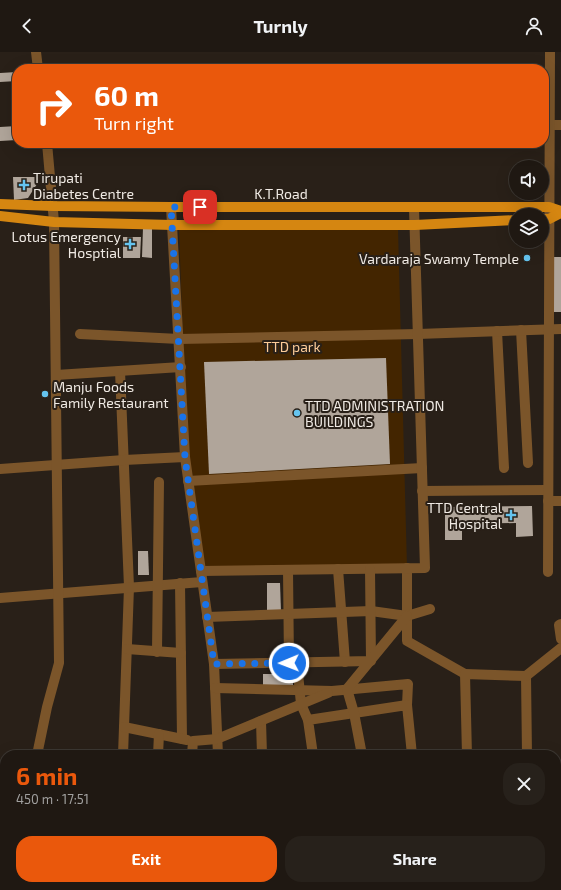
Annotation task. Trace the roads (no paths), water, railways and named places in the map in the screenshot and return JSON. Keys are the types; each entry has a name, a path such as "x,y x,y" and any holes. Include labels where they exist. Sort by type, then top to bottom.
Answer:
{"main road":[{"name":"K.T.Road","path":"0,202 53,206 414,208 549,207 561,212"},
{"name":"K.T.Road","path":"549,217 561,212"},
{"path":"0,216 54,222 172,225 415,225 509,220"}],"street":[{"path":"36,52 37,64"},
{"path":"549,207 550,52"},
{"path":"549,125 561,125"},
{"path":"38,750 47,707 59,663 54,222 47,148"},
{"path":"171,207 185,458 214,664 218,750"},
{"path":"0,598 180,583 202,576 288,570 424,568 414,208"},
{"path":"546,248 548,329 548,572"},
{"path":"80,334 179,339 418,334 561,329"},
{"path":"521,330 528,463"},
{"path":"497,331 504,468"},
{"path":"56,375 181,367"},
{"path":"120,371 129,587 123,750"},
{"path":"0,469 124,460 185,458"},
{"path":"188,481 422,468"},
{"path":"157,652 159,482"},
{"path":"422,491 548,490"},
{"path":"548,501 561,501"},
{"path":"370,568 371,661"},
{"path":"406,568 407,642 465,674 526,676 561,648"},
{"path":"338,569 345,662"},
{"path":"288,570 288,613 293,663 302,704 308,720 313,750"},
{"path":"180,583 182,739"},
{"path":"207,617 370,611 407,616 430,609"},
{"path":"347,690 407,616"},
{"path":"561,624 561,639"},
{"path":"127,649 181,653"},
{"path":"214,664 371,661"},
{"path":"465,674 467,750"},
{"path":"526,676 527,750"},
{"path":"215,688 332,692 408,684 407,705 412,750"},
{"path":"347,690 354,713 361,750"},
{"path":"124,727 193,741 217,739 332,692"},
{"path":"308,720 407,705"},
{"path":"261,721 262,750"},
{"path":"158,750 159,734"},
{"path":"192,750 193,741"}],"place":[{"name":"Tirupati Diabetes Centre","path":"24,185"},
{"name":"Lotus Emergency Hosptial","path":"130,244"},
{"name":"Vardaraja Swamy Temple","path":"527,258"},
{"name":"Manju Foods Family Restaurant","path":"45,394"},
{"name":"TTD ADMINISTRATION BUILDINGS","path":"297,413"},
{"name":"TTD Central Hospital","path":"511,515"}],"park label":[{"name":"TTD park","path":"292,346"}]}
